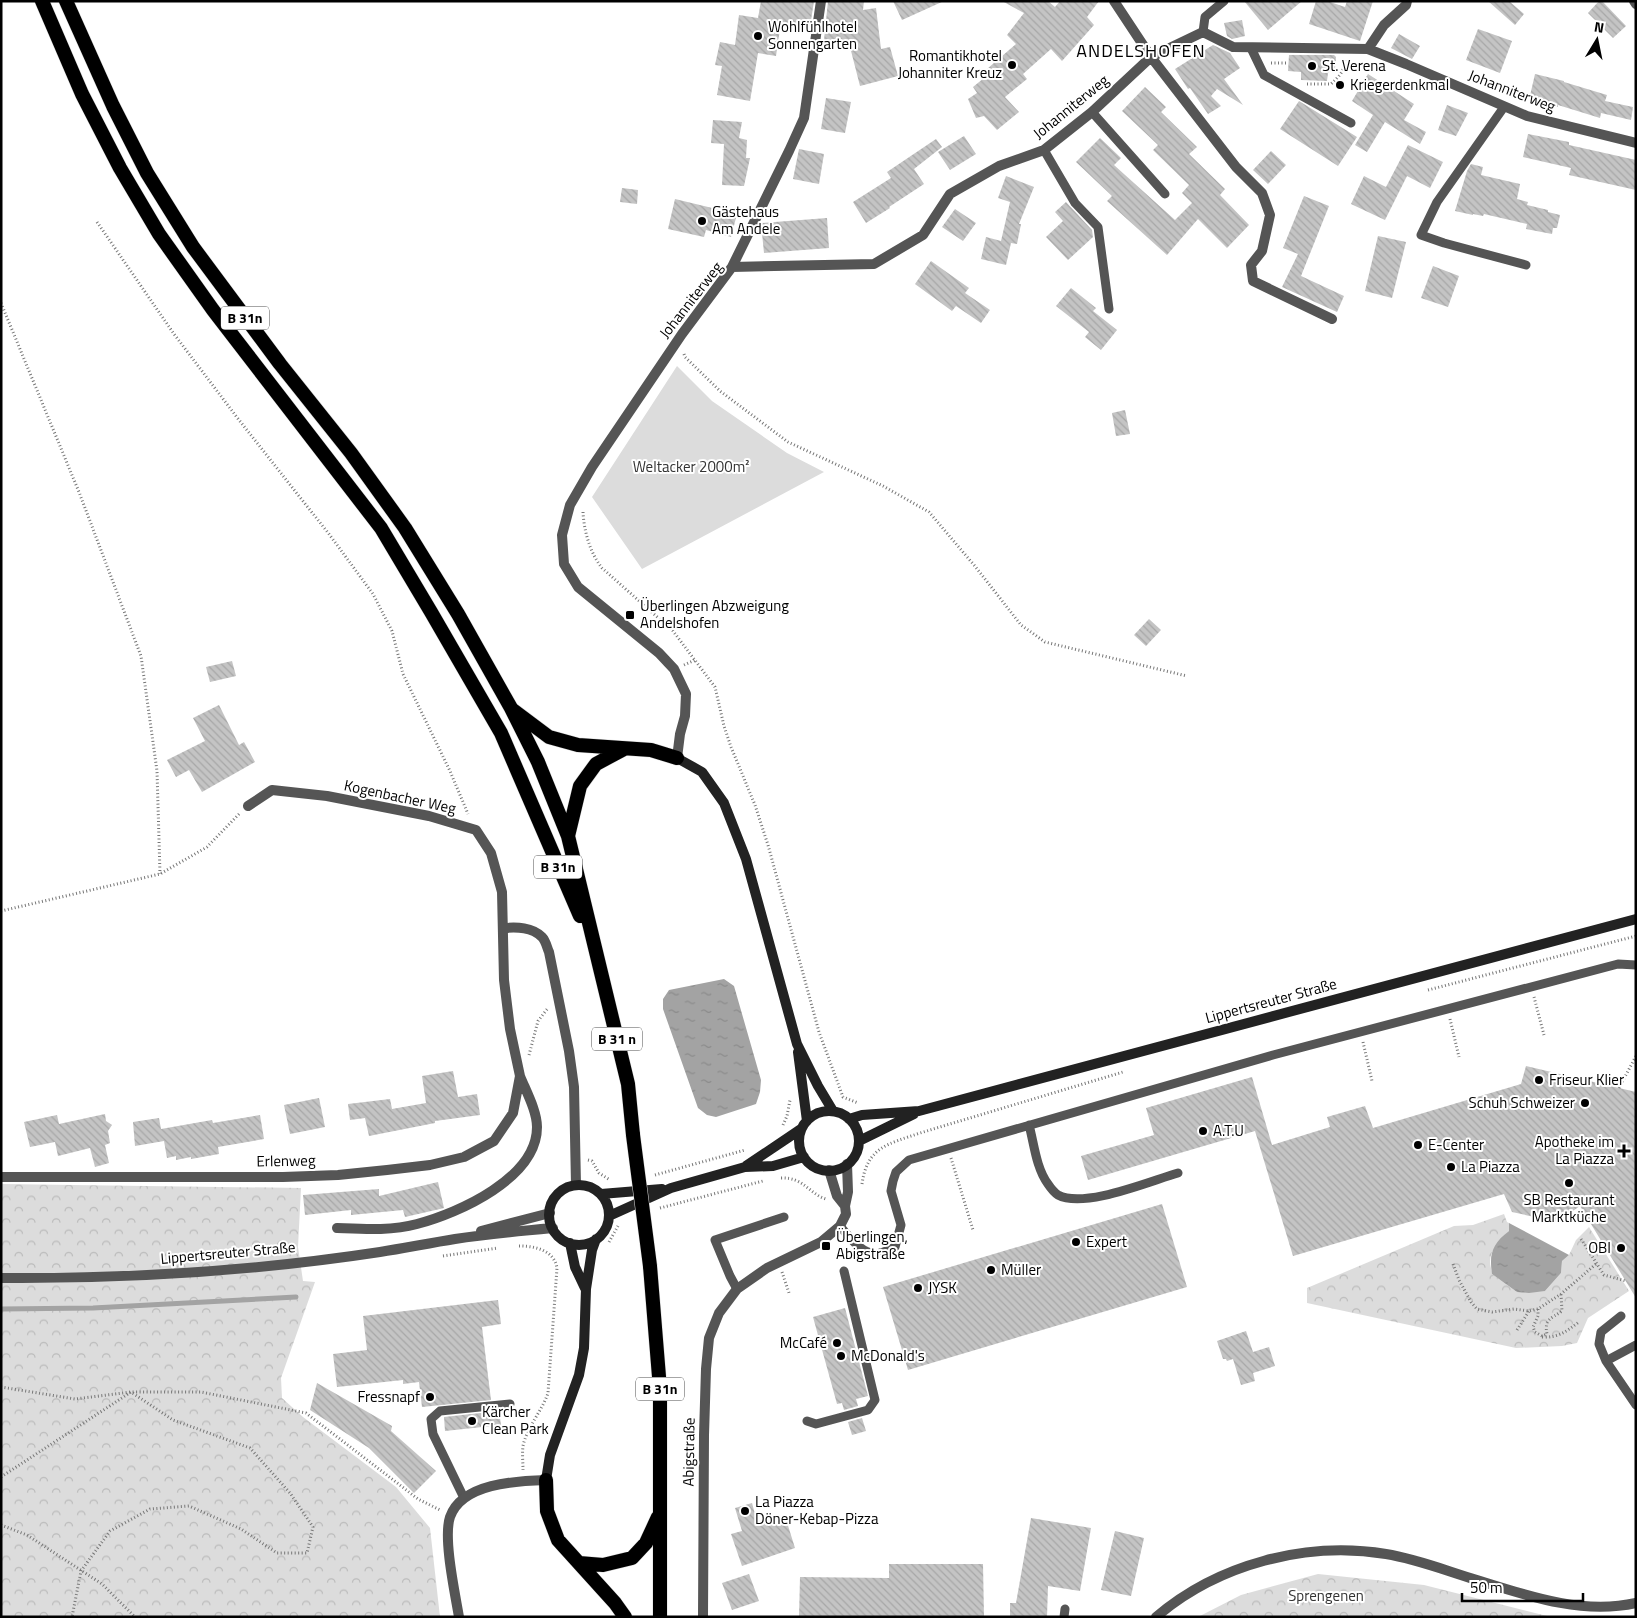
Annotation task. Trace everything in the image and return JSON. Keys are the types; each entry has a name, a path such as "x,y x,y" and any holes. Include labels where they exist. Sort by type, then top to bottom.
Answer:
{"highway":[{"name":"B 31n","path":"42,1 82,94 120,168 159,234 212,310 381,528 431,612 501,733 558,868 593,944"},
{"name":"B 31n","path":"66,1 113,106 147,173 193,247 280,364 351,453 405,528 458,614 511,708 538,762 568,836 593,944"},
{"name":"B 31n","path":"511,708 550,738 578,745 625,749"},
{"name":"B 31n","path":"568,836 580,786 596,764 625,749"},
{"path":"625,749 651,750 676,758"},
{"name":"B 31 n","path":"593,944 628,1084 633,1135"},
{"name":"B 31n","path":"633,1135 650,1266 660,1389 660,1617"},
{"path":"546,1480 547,1511 558,1540 615,1603 625,1617"},
{"name":"B 31n","path":"579,1563 603,1565 632,1558 646,1543 660,1512"}],"main road":[{"path":"676,758 702,772 724,803 746,859 797,1044 804,1125 799,1144 804,1158 820,1169 839,1169 853,1158 859,1142 858,1133 849,1118 842,1114 833,1112 819,1113 804,1125 745,1167"},
{"name":"Lippertsreuter Straße","path":"849,1118 862,1115 919,1111 1634,918"},
{"path":"797,1044 833,1112"},
{"name":"Lippertsreuter Straße","path":"859,1142 919,1111"},
{"path":"609,1216 671,1188 745,1167 773,1166 804,1158"},
{"path":"546,1480 550,1455 579,1375 584,1348 586,1289 589,1265 596,1240 605,1230 609,1216 607,1203 601,1194 593,1188 584,1185 568,1187 555,1198 550,1213 553,1228 557,1234 570,1243 588,1243 596,1240"},
{"path":"601,1194 671,1188"},
{"path":"570,1243 575,1267 586,1289"}],"street":[{"path":"732,267 804,118 821,1"},
{"path":"1114,1 1151,57 1236,167 1262,193 1270,214 1262,251 1251,265 1253,281 1332,319"},
{"path":"1368,49 1384,26 1406,5 1407,1"},
{"name":"Johanniterweg","path":"676,758 685,716 686,694 674,669 659,653 578,587 564,564 562,535 574,497 682,334 732,267 874,264 923,235 950,194 999,166 1044,150 1092,112 1151,57 1203,32 1232,47 1368,49 1527,116 1636,143"},
{"name":"Kogenbacher Weg","path":"248,806 272,790 327,796 429,816 476,830"},
{"path":"476,830 491,852 502,892 504,928 516,927 532,930 544,938 549,952 569,1051 574,1087 576,1185"},
{"name":"Erlenweg","path":"337,1228 386,1229 416,1225 451,1212 504,1183 524,1163 532,1151 537,1127 532,1105 520,1076 510,1029 504,980 504,928"},
{"name":"Erlenweg","path":"1,1177 282,1177 338,1175 430,1165 464,1157 494,1141 513,1113 520,1076"},
{"path":"840,1226 846,1214 845,1206 848,1192 847,1164"},
{"path":"829,1170 837,1196 845,1206"},
{"name":"Lippertsreuter Straße","path":"456,1239 550,1213"},
{"name":"Abigstraße","path":"703,1617 706,1369 709,1338 719,1313 737,1288 767,1268 821,1242 840,1226"},
{"name":"Lippertsreuter Straße","path":"1,1278 125,1276 291,1263 379,1252 456,1239 553,1228"},
{"path":"458,1617 447,1537 450,1516 464,1498 474,1493 493,1486 522,1481 546,1480"},
{"path":"1156,1617 1188,1594 1235,1570 1286,1556 1337,1550 1361,1551 1410,1559 1554,1602 1593,1607 1634,1606"}],"lane":[{"path":"1203,32 1205,17 1224,1"},
{"path":"1251,48 1264,74 1351,123"},
{"path":"1504,107 1437,202 1421,235 1526,265"},
{"path":"1092,112 1165,194"},
{"path":"1044,150 1075,203 1098,226 1109,309"},
{"path":"840,1226 849,1238 871,1253 879,1254 895,1247 902,1225 892,1191 896,1172 909,1160 1360,1032 1618,964 1636,965"},
{"path":"1029,1125 1043,1175 1047,1183 1058,1195 1077,1199 1103,1196 1178,1173"},
{"path":"737,1288 715,1240 784,1217"},
{"path":"807,1421 816,1424 868,1410 875,1400 844,1271"},
{"path":"1621,1316 1601,1332 1599,1344 1606,1361 1636,1405"},
{"path":"1606,1361 1636,1345"},
{"path":"464,1498 433,1434 431,1419 440,1411 510,1404"}],"path":[{"path":"1281,67 1281,57 1286,48"},
{"path":"1302,84 1331,84 1340,77 1345,64 1346,49"},
{"path":"97,222 174,334 329,534 373,594 392,631 403,674 476,830"},
{"path":"1,303 79,492 141,656 156,771 160,874"},
{"path":"682,334 685,358 720,391 788,442 882,486 929,512 1021,625 1045,642 1187,676"},
{"path":"574,497 582,507 583,524 595,559 602,568 674,631 715,688 731,748 755,805 768,845 819,1032 843,1097 859,1104"},
{"path":"1,911 160,874 207,846 248,806"},
{"path":"1426,990 1636,936"},
{"path":"1531,987 1544,1035"},
{"path":"520,1076 529,1057 538,1021 549,1007 559,1002"},
{"path":"1447,1009 1459,1057"},
{"path":"1360,1032 1372,1081"},
{"path":"1619,1088 1636,1056"},
{"path":"861,1189 866,1165 875,1152 887,1145 920,1133 1130,1070"},
{"path":"779,1131 787,1116 790,1096"},
{"path":"647,1176 664,1174 750,1148"},
{"path":"948,1148 973,1230"},
{"path":"589,1160 592,1161 599,1174 613,1182"},
{"path":"776,1179 790,1178 807,1186 820,1197 826,1199"},
{"path":"657,1210 768,1180"},
{"path":"606,1248 617,1228 623,1222"},
{"path":"1581,1239 1604,1275 1626,1281"},
{"path":"513,1246 540,1248 556,1262 557,1268 548,1393 523,1447 522,1481"},
{"path":"436,1257 500,1248"},
{"path":"779,1262 789,1293"},
{"path":"1453,1264 1458,1280 1471,1302 1477,1309 1492,1312 1514,1309 1529,1311 1538,1309 1561,1294 1596,1264"},
{"path":"1542,1336 1547,1334 1546,1322 1562,1311 1561,1294"},
{"path":"1538,1309 1538,1316 1533,1327 1535,1332 1542,1336 1551,1337 1558,1335 1579,1322"},
{"path":"1517,1330 1529,1311"},
{"path":"1,1387 75,1399 131,1392 201,1392 306,1413 418,1499 450,1516"},
{"path":"1,1477 131,1392"},
{"path":"72,1617 81,1570 110,1531 150,1509 189,1506 241,1529 277,1553 307,1553 313,1527 290,1493 250,1448 173,1420 131,1392"},
{"path":"1,1525 27,1535 102,1584 134,1617"}],"green space":[{"name":"Weltacker 2000m²","path":"677,366 712,401 787,453 824,472 642,569 592,497"},
{"path":"1,1184 301,1188 298,1247 303,1281 315,1282 281,1378 282,1398 303,1417 396,1487 430,1528 440,1617 1,1617"},
{"path":"1504,1214 1509,1223 1509,1231 1494,1249 1490,1258 1490,1265 1492,1274 1517,1292 1545,1291 1561,1273 1562,1261 1569,1255 1576,1240 1589,1227 1629,1291 1588,1318 1577,1343 1562,1346 1516,1348 1307,1303 1307,1288 1454,1226 1473,1225"},
{"name":"Sprengenen","path":"1318,1574 1424,1585 1551,1617 1198,1617 1241,1595"}],"water":[{"path":"724,979 734,986 761,1080 756,1104 716,1117 707,1115 698,1108 663,1009 663,999 669,990"},
{"path":"1509,1223 1569,1255 1562,1261 1561,1273 1545,1291 1517,1292 1492,1274 1491,1261 1493,1250 1499,1240 1509,1231"}],"building":[{"path":"761,1 814,1 810,27 781,22 776,56 758,53 750,101 717,95 722,66 715,65 720,42 735,45 739,15 758,18"},
{"path":"828,1 864,1 863,10 876,8 881,49 890,47 898,76 860,86 849,43 824,40"},
{"path":"893,1 944,1 902,20"},
{"name":"Romantikhotel Johanniter Kreuz","path":"1002,1 1048,1 1055,7 1060,1 1099,1 1087,17 1094,25 1062,61 1051,49 1023,74 1027,79 1005,97 1019,112 997,130 984,116 976,118 968,99 977,93 973,87 990,73 987,69 1016,44 1007,35 1024,13"},
{"path":"1244,1 1302,1 1268,30"},
{"path":"1316,1 1327,1 1345,7 1347,1 1373,1 1360,41 1309,24"},
{"path":"1488,1 1509,1 1524,14 1515,25"},
{"path":"1599,1 1602,1 1626,26 1613,38 1588,13"},
{"path":"1242,20 1245,36 1232,39 1227,36 1224,23"},
{"path":"1478,29 1512,41 1500,73 1466,60"},
{"path":"1399,34 1420,46 1412,59 1391,48"},
{"path":"1213,45 1230,53 1240,68 1224,79 1243,105 1217,89 1211,96 1221,106 1208,114 1175,69"},
{"name":"St. Verena","path":"1289,55 1334,55 1336,57 1335,68 1328,73 1327,81 1301,80 1301,72 1288,71"},
{"path":"1368,74 1414,104 1404,120 1426,132 1420,144 1385,122 1367,152 1355,145 1373,115 1352,101"},
{"path":"1535,74 1607,95 1605,101 1633,107 1631,120 1601,113 1600,118 1558,105 1558,107 1529,100"},
{"path":"1145,87 1166,107 1161,112 1197,147 1189,154 1225,189 1220,195 1249,225 1227,248 1198,219 1167,255 1107,201 1112,196 1076,162 1100,138 1121,158 1114,165 1175,220 1192,203 1182,193 1189,185 1153,150 1158,145 1122,111"},
{"path":"826,98 851,102 845,133 821,129"},
{"path":"1299,101 1357,137 1338,166 1280,129"},
{"path":"1447,105 1468,113 1456,136 1438,130"},
{"path":"713,120 742,122 739,138 747,140 746,158 750,158 744,186 722,185 724,144 711,143"},
{"path":"1528,134 1569,142 1569,145 1636,160 1636,190 1569,175 1571,168 1523,157"},
{"path":"964,136 976,154 950,170 938,152"},
{"path":"936,139 942,147 914,169 924,184 866,223 853,202 891,178 887,172"},
{"path":"1408,145 1443,162 1430,188 1407,176 1385,220 1351,204 1364,176 1386,187"},
{"path":"799,149 824,154 819,184 793,179"},
{"path":"1271,151 1286,165 1268,184 1253,170"},
{"path":"1471,164 1483,167 1481,175 1520,184 1517,199 1528,202 1527,205 1560,215 1557,228 1553,228 1552,234 1526,229 1527,224 1484,214 1483,216 1473,215 1455,211 1467,171"},
{"path":"1006,176 1034,187 1019,224 1021,224 1017,244 1011,243 1006,265 981,259 986,237 1001,241 1010,202 998,198"},
{"path":"622,188 638,190 637,204 620,202"},
{"path":"1304,196 1329,206 1301,276 1344,296 1337,312 1282,287 1298,254 1283,248"},
{"name":"Gästehaus Am Andele","path":"675,199 737,214 731,237 706,230 704,237 668,229"},
{"path":"1066,202 1092,230 1093,237 1068,260 1046,237 1063,221 1055,212"},
{"path":"955,209 976,223 963,241 942,227"},
{"path":"827,218 829,248 764,253 761,223"},
{"path":"1378,236 1406,242 1392,298 1365,291"},
{"path":"931,261 969,288 965,293 990,310 981,323 956,306 952,311 915,284"},
{"path":"1433,266 1459,276 1448,307 1421,298"},
{"path":"1071,288 1096,308 1093,311 1117,330 1101,350 1085,337 1089,332 1056,306"},
{"path":"1125,410 1130,434 1116,436 1112,413"},
{"path":"1149,619 1161,630 1146,646 1134,635"},
{"path":"232,661 236,676 210,682 206,667"},
{"path":"219,705 239,745 244,742 255,762 202,792 189,770 176,777 167,760 205,741 193,718"},
{"name":"La Piazza","path":"1526,1066 1636,1092 1636,1298 1580,1206 1557,1222 1512,1212 1504,1194 1293,1256 1255,1131 1088,1180 1081,1156 1154,1135 1146,1108 1252,1077 1272,1145 1330,1127 1327,1117 1365,1106 1373,1128 1521,1084"},
{"path":"453,1071 458,1097 477,1094 480,1115 435,1121 435,1123 369,1136 365,1118 350,1120 348,1104 390,1099 392,1109 426,1103 422,1076"},
{"path":"319,1098 325,1127 290,1134 284,1105"},
{"path":"105,1114 106,1121 112,1125 108,1131 110,1143 105,1145 109,1163 95,1167 90,1148 58,1156 55,1142 30,1147 24,1122 57,1115 59,1124"},
{"path":"260,1115 264,1139 218,1147 219,1154 176,1160 176,1156 167,1158 164,1141 135,1146 133,1122 159,1118 161,1129 212,1120 213,1123"},
{"path":"438,1182 444,1208 440,1209 405,1217 403,1210 351,1215 351,1210 305,1215 303,1195 379,1189 379,1196"},
{"path":"1162,1204 1187,1287 908,1370 883,1287"},
{"path":"498,1300 501,1324 482,1327 491,1400 422,1407 419,1382 403,1384 403,1380 337,1387 333,1354 367,1350 363,1316"},
{"name":"McDonald's","path":"845,1308 868,1396 856,1399 858,1406 844,1410 842,1403 837,1404 813,1317"},
{"path":"1246,1331 1253,1352 1269,1347 1275,1366 1253,1373 1255,1381 1241,1385 1233,1359 1227,1361 1223,1359 1217,1341"},
{"path":"317,1383 392,1426 391,1431 436,1471 414,1493 369,1448 310,1410"},
{"name":"Kärcher Clean Park","path":"499,1411 501,1425 445,1431 444,1417"},
{"path":"862,1418 866,1431 852,1435 848,1422"},
{"path":"752,1503 758,1525 785,1516 795,1548 742,1566 731,1534 742,1531 735,1508"},
{"path":"1031,1518 1091,1528 1080,1591 1048,1586 1047,1617 1010,1617 1010,1603 1016,1603"},
{"path":"1115,1531 1144,1538 1131,1596 1101,1590"},
{"path":"889,1564 983,1564 984,1617 799,1617 800,1577 889,1578"},
{"path":"749,1574 759,1601 732,1610 722,1583"}],"waterway":[{"path":"1,1309 93,1308 296,1297"}],"place":[{"name":"Wohlfühlhotel Sonnengarten","path":"758,36"},
{"name":"Romantikhotel Johanniter Kreuz","path":"1012,65"},
{"name":"St. Verena","path":"1312,66"},
{"name":"Kriegerdenkmal","path":"1340,85"},
{"name":"Gästehaus Am Andele","path":"702,221"},
{"name":"Überlingen Abzweigung Andelshofen","path":"630,615"},
{"name":"Friseur Klier","path":"1539,1080"},
{"name":"Schuh Schweizer","path":"1585,1103"},
{"name":"A.T.U","path":"1203,1131"},
{"name":"E-Center","path":"1418,1145"},
{"name":"Apotheke im La Piazza","path":"1624,1151"},
{"name":"La Piazza","path":"1451,1167"},
{"name":"SB Restaurant Marktküche","path":"1569,1183"},
{"name":"Expert","path":"1076,1242"},
{"name":"Überlingen, Abigstraße","path":"826,1246"},
{"name":"OBI","path":"1621,1248"},
{"name":"Müller","path":"991,1270"},
{"name":"JYSK","path":"918,1288"},
{"name":"McCafé","path":"837,1343"},
{"name":"McDonald's","path":"841,1356"},
{"name":"Fressnapf","path":"430,1397"},
{"name":"Kärcher Clean Park","path":"472,1421"},
{"name":"La Piazza Döner-Kebap-Pizza","path":"745,1511"}],"district":[{"name":"ANDELSHOFEN","path":"1141,51"}]}
